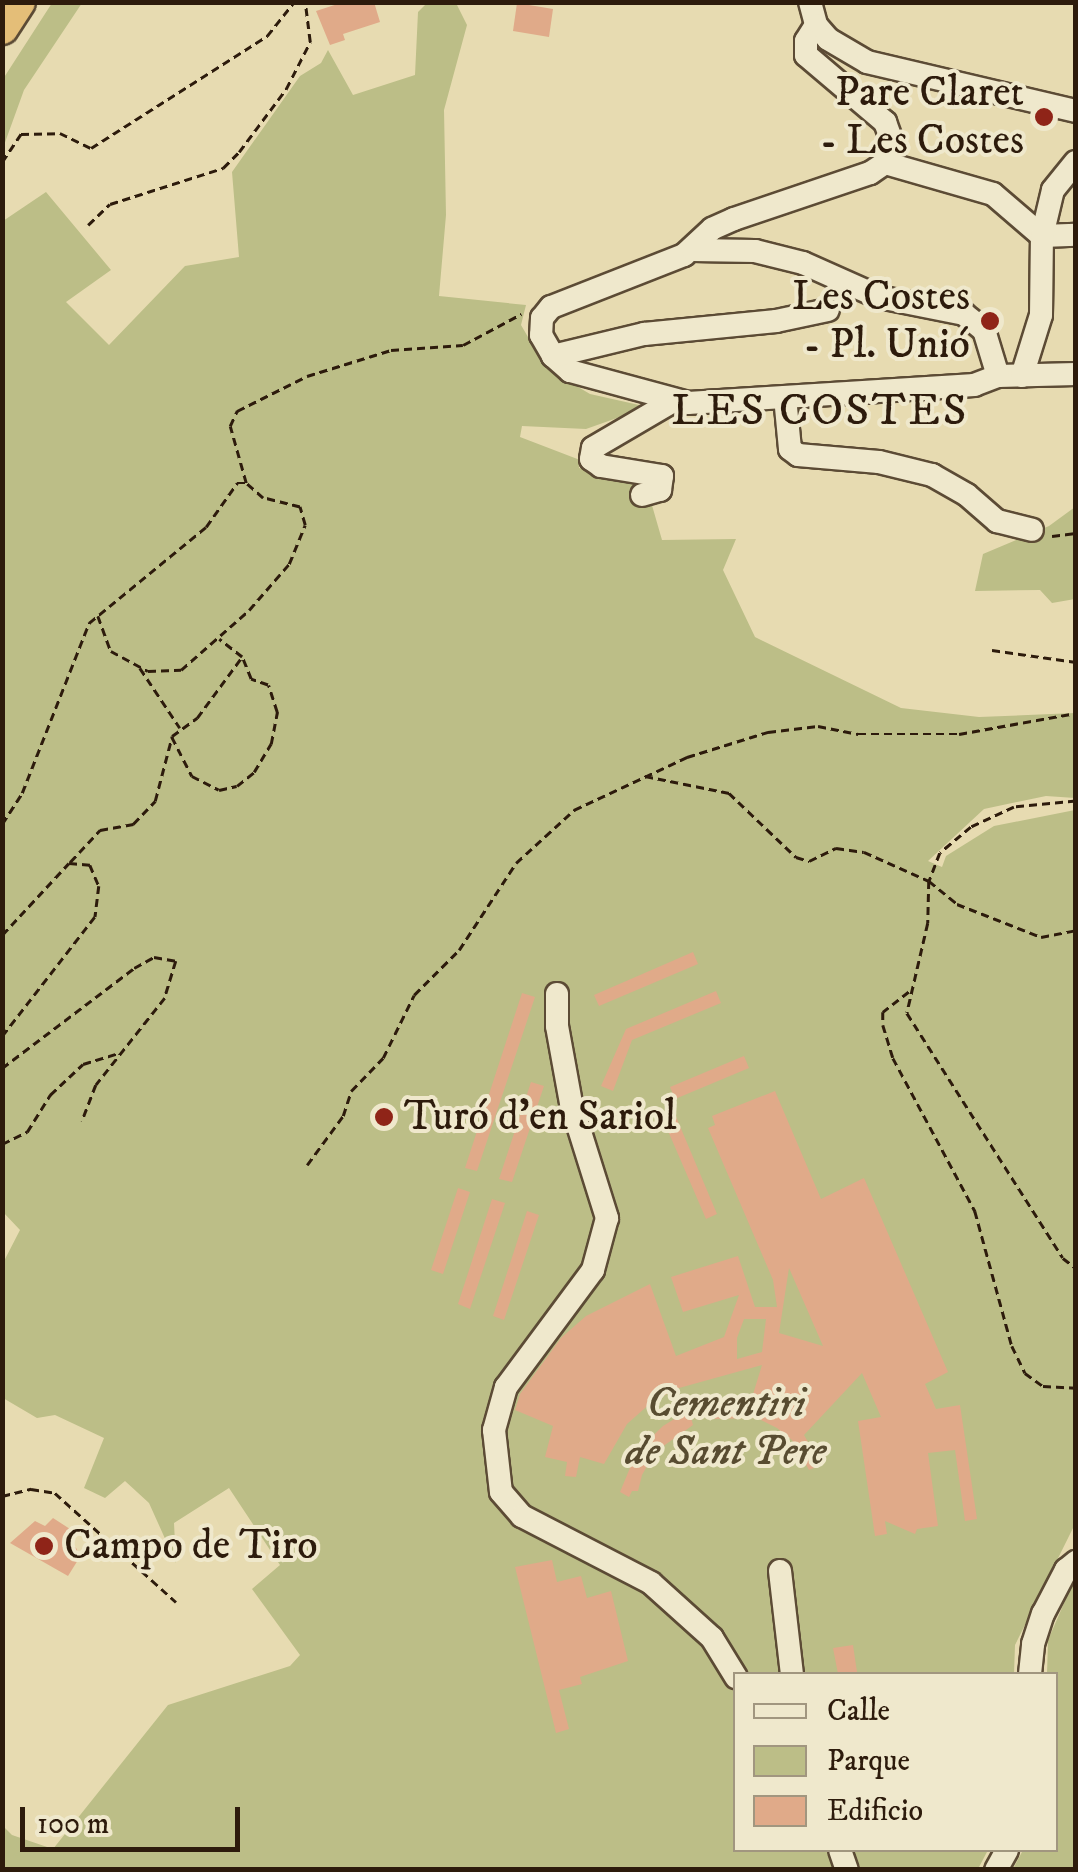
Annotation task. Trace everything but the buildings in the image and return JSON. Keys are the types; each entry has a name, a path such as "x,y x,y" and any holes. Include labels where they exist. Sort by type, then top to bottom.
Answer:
{"highway":[{"path":"2,28 19,2"}],"street":[{"path":"813,14 840,48 866,62 1076,110"},
{"path":"692,250 712,229 734,219 870,173 885,163 892,142 885,122 806,56 813,14"},
{"path":"1010,376 1036,343 1041,314 1042,236 1053,190 1076,162"},
{"path":"885,163 993,194 1042,236 1076,235"},
{"path":"734,219 725,239 735,248"},
{"path":"1010,376 984,330 964,314 879,297 802,263 735,248 692,250 551,307 542,318 541,334 553,356 570,371 673,401 784,397 974,384 1010,376 1076,374"},
{"path":"553,356 644,334 776,321 828,310"},
{"path":"784,397 790,449 798,455 878,462 932,475 967,495 996,521 1032,530"},
{"path":"642,495 660,490 662,476 601,466 591,459 593,448 673,401"},
{"path":"557,994 557,1026 571,1103 607,1218 593,1270 506,1388 494,1430 501,1492 522,1516 651,1583 712,1638 733,1672"},
{"path":"1030,1672 1037,1628 1066,1570 1076,1562"},
{"path":"780,1572 792,1672"}],"path":[{"path":"2,162 20,134 60,133 91,148 266,36 294,2"},
{"path":"88,225 110,204 223,168 239,152 286,89 310,42 305,2"},
{"path":"98,616 111,652 140,667 182,670 250,610 289,564 305,524 300,507 264,498 246,483 230,426 237,411 307,376 374,355 463,345 517,314 542,318"},
{"path":"2,824 22,793 89,623 206,527 238,483 246,483"},
{"path":"1032,530 1048,537 1076,533"},
{"path":"172,736 192,776 219,790 237,786 254,772 271,744 277,712 268,685 251,679 242,657 218,638"},
{"path":"992,650 1076,662"},
{"path":"2,935 100,830 133,824 155,801 172,736 197,718 242,657"},
{"path":"140,667 181,729"},
{"path":"307,1164 343,1116 351,1092 383,1058 414,995 459,950 516,863 574,810 687,757 768,732 818,726 858,734 959,734 1076,714"},
{"path":"645,776 729,793 796,857 809,861 836,848 864,852 930,881 958,904 1041,937 1076,930"},
{"path":"1076,801 1014,807 971,827 940,853 930,881 928,923 907,1013 1063,1258 1076,1268"},
{"path":"2,1037 95,917 99,886 90,865 69,863"},
{"path":"2,1068 134,968 154,957 176,961 165,998 96,1085 82,1121"},
{"path":"910,992 882,1012 892,1058 976,1210 1012,1346 1025,1373 1043,1386 1076,1388"},
{"path":"2,1144 27,1132 50,1094 83,1064 118,1053"},
{"path":"2,1496 32,1489 55,1492 176,1602"}],"green space":[{"path":"52,3 82,3 24,90 3,148 3,79"},
{"name":"Cementiri de Sant Pere","path":"427,3 456,3 467,25 444,110 446,215 439,296 526,305 521,325 546,368 590,394 648,407 586,429 522,426 520,437 580,460 579,468 645,481 662,540 736,539 723,570 755,637 901,708 979,717 1075,713 1075,798 1046,796 984,809 928,861 942,867 946,856 994,826 1075,810 1075,1524 1015,1645 1014,1672 733,1672 733,1852 987,1852 978,1869 3,1869 3,1826 12,1835 53,1849 168,1705 290,1666 300,1655 252,1589 280,1565 229,1488 174,1523 176,1563 149,1503 125,1481 105,1498 84,1488 104,1438 55,1415 37,1418 3,1398 3,1263 20,1230 3,1212 3,221 46,192 111,270 66,302 109,345 185,266 239,257 232,172 300,76 321,63 328,50 353,95 415,75 418,12"},
{"path":"1075,507 1075,599 1052,603 1040,590 975,591 983,554 1049,526"},
{"path":"1075,1578 1075,1869 1013,1869 1022,1852 1058,1852 1058,1672 1047,1672 1048,1640"}],"place":[{"name":"Pare Claret - Les Costes","path":"1044,117"},
{"name":"Les Costes - Pl. Unió","path":"990,321"},
{"name":"Turó d'en Sariol","path":"384,1117"},
{"name":"Campo de Tiro","path":"44,1546"}],"district":[{"name":"LES COSTES","path":"820,412"}]}
